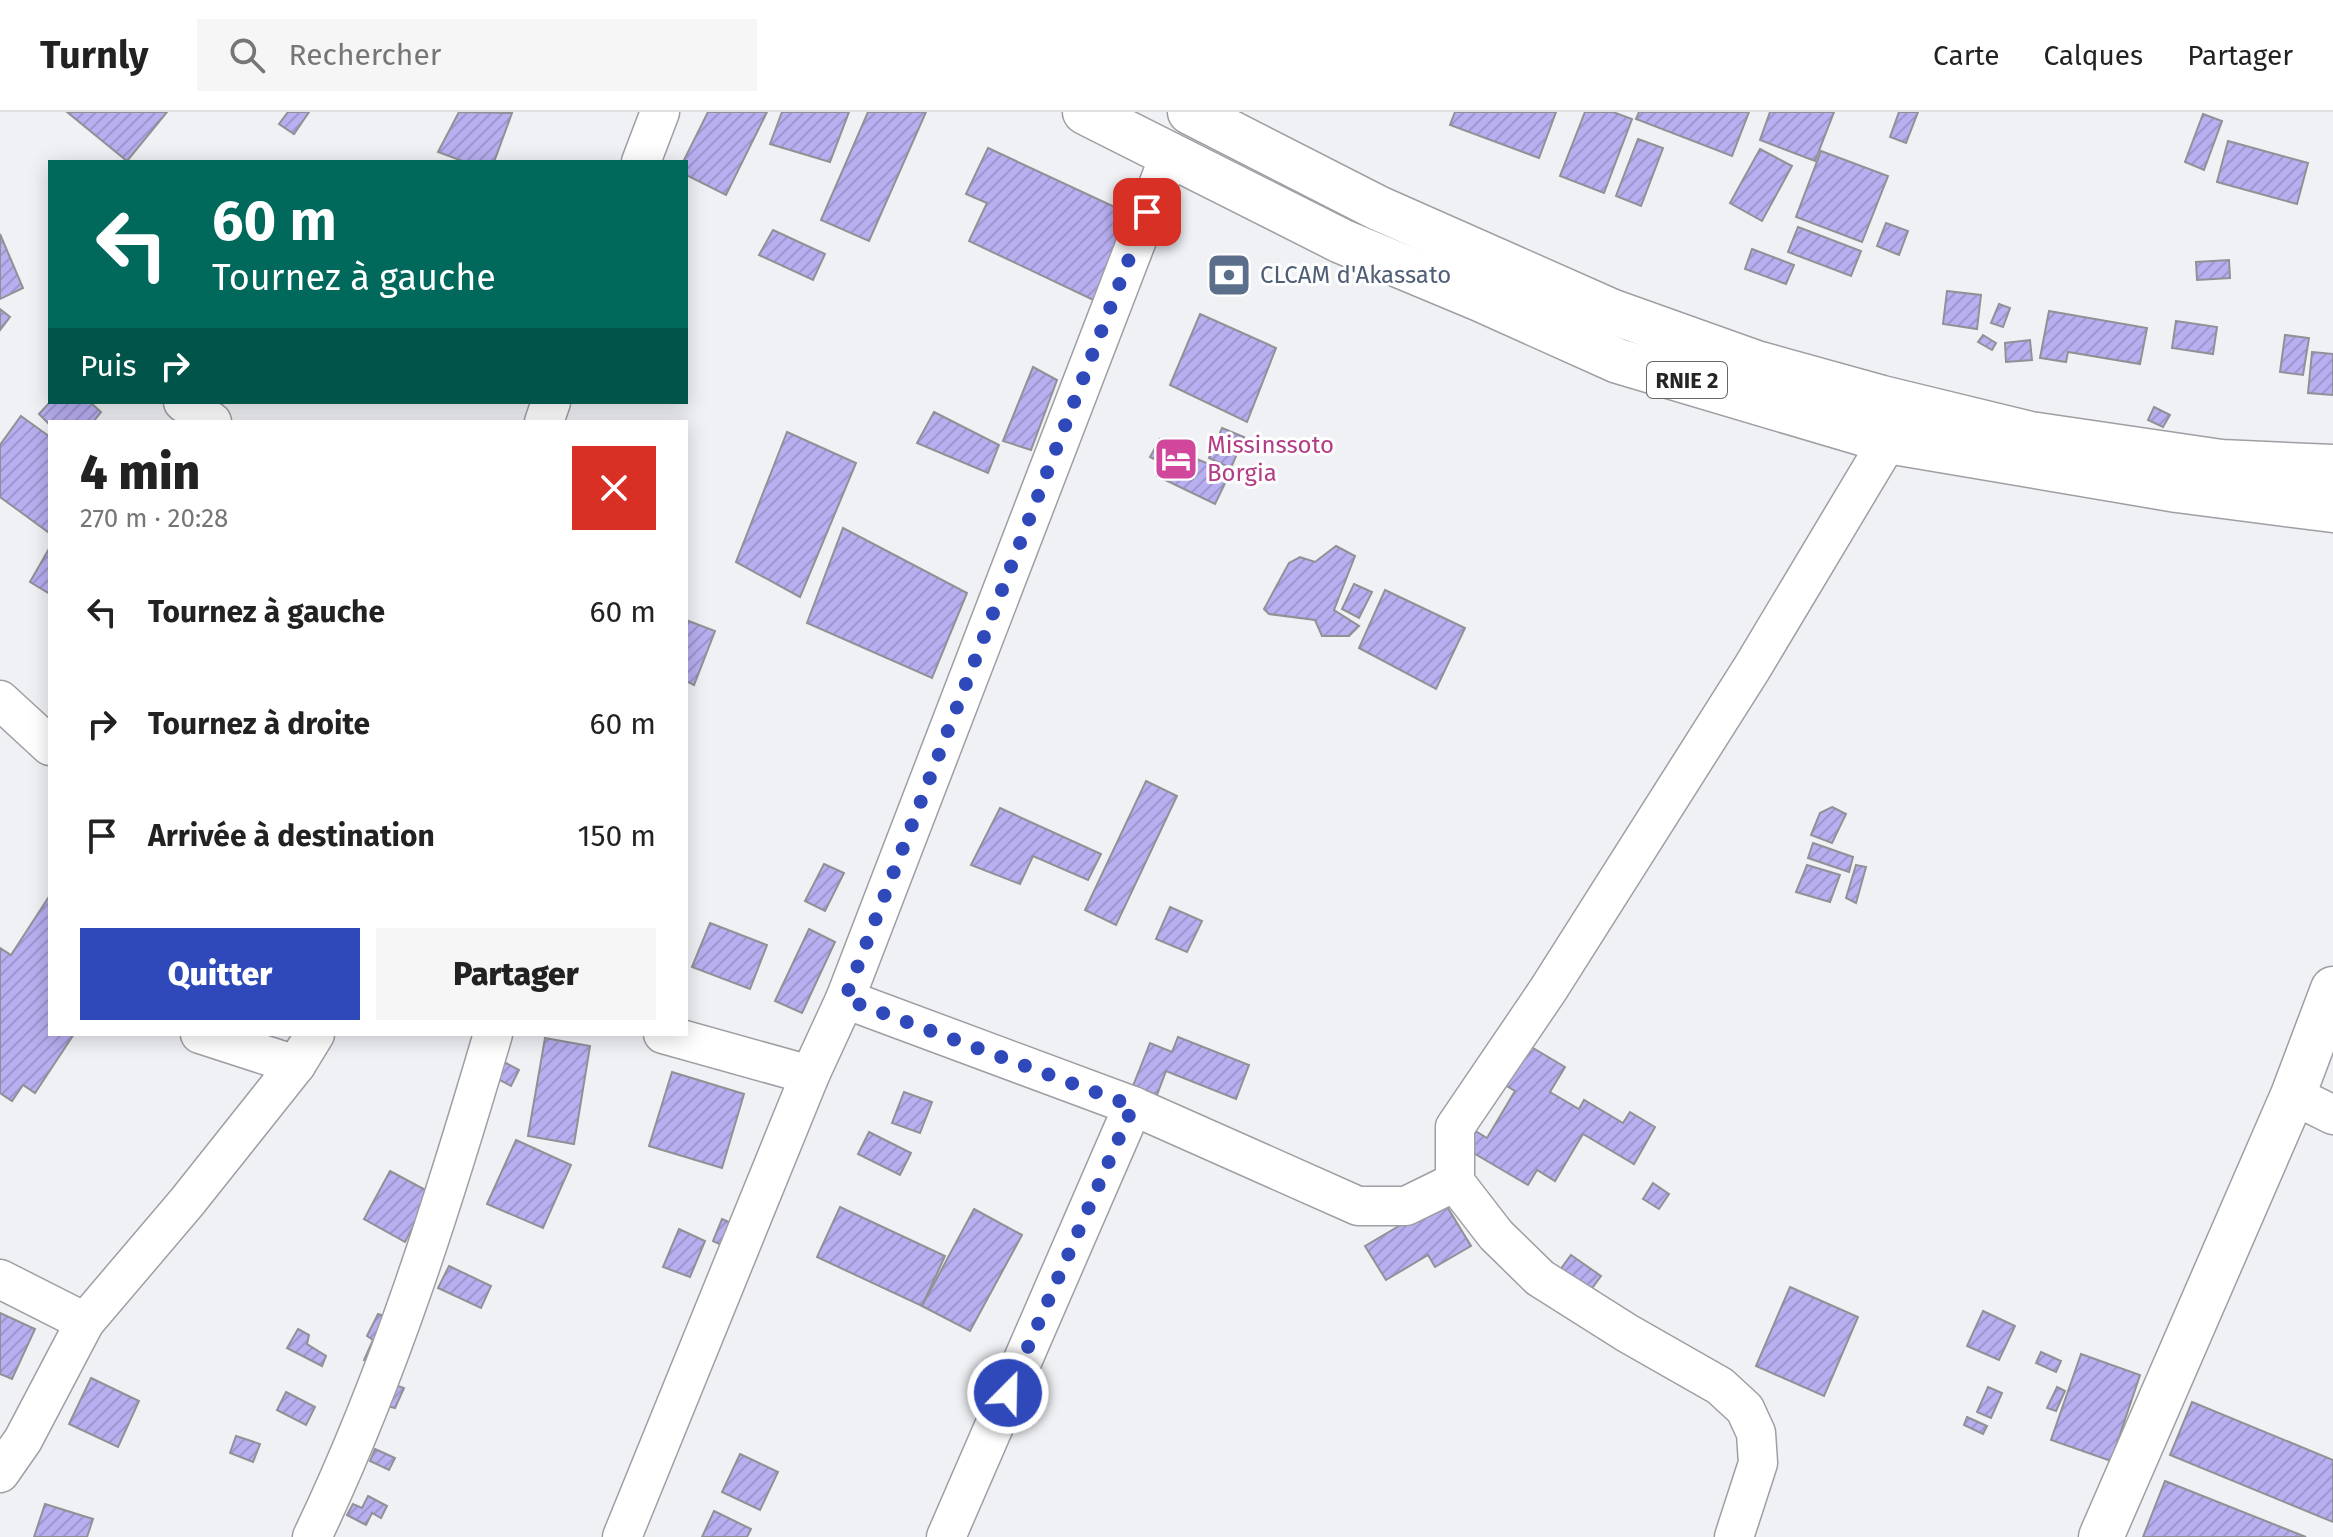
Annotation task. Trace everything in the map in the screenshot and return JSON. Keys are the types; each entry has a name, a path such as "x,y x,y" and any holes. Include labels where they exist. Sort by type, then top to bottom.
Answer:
{"main road":[{"name":"RNIE 2","path":"1085,112 1341,241 1618,361 1888,441 2092,477 2333,510"},
{"name":"RNIE 2","path":"1190,112 1378,208 1613,312 1756,363 2030,434 2221,462 2333,467"},
{"path":"2101,1537 2293,1095 2333,989"}],"street":[{"path":"642,160 660,112"},
{"path":"622,1537 810,1075 845,999 1170,154"},
{"path":"186,404 209,420"},
{"path":"1734,1537 1758,1463 1756,1433 1745,1409 1720,1386 1627,1333 1540,1278 1496,1235 1455,1182 1455,1127 1548,990 1744,681 1888,441"},
{"path":"0,700 48,744"},
{"path":"845,999 1133,1106 1358,1206 1406,1206 1455,1182"},
{"path":"0,1473 23,1440 85,1322 187,1202 306,1049 214,1036"},
{"path":"312,1537 339,1481 375,1392 457,1154 492,1036"},
{"path":"670,1036 810,1075"},
{"path":"2293,1095 2333,1115"},
{"path":"946,1537 1133,1106"},
{"path":"0,1279 85,1322"}],"building":[{"path":"67,112 167,112 126,160"},
{"path":"288,112 309,112 294,134 279,124"},
{"path":"459,112 512,113 495,160 460,160 438,152"},
{"path":"708,112 767,112 726,195 688,176 688,160 684,160"},
{"path":"782,112 849,112 830,162 770,144"},
{"path":"868,112 926,112 869,241 821,220"},
{"path":"1455,112 1556,112 1539,158 1450,125"},
{"path":"1585,112 1613,112 1632,119 1604,193 1560,176"},
{"path":"1639,112 1749,112 1732,156 1636,119"},
{"path":"1770,112 1834,112 1815,161 1760,140"},
{"path":"1899,112 1918,112 1906,143 1890,137"},
{"path":"2203,114 2222,121 2204,170 2185,162"},
{"path":"1638,139 1663,148 1641,206 1616,196"},
{"path":"2228,141 2308,163 2297,204 2217,182"},
{"path":"988,148 1132,215 1102,304 969,241 987,203 966,194"},
{"path":"1760,149 1792,166 1762,221 1730,203"},
{"path":"1821,151 1888,176 1862,242 1796,217"},
{"path":"1886,223 1908,231 1899,255 1877,246"},
{"path":"1798,227 1861,251 1851,276 1788,252"},
{"path":"773,230 825,254 813,280 759,255"},
{"path":"0,234 23,288 0,299"},
{"path":"1752,249 1794,265 1786,284 1745,269"},
{"path":"2229,260 2230,278 2197,280 2196,262"},
{"path":"1947,291 1981,295 1977,329 1943,324"},
{"path":"1999,304 2010,308 2003,327 1991,323"},
{"path":"0,309 10,317 0,330"},
{"path":"2049,311 2147,328 2140,364 2068,352 2066,362 2040,358"},
{"path":"1200,314 1276,348 1247,422 1170,385"},
{"path":"2176,321 2217,327 2213,354 2172,348"},
{"path":"1983,335 1996,343 1992,350 1978,342"},
{"path":"2285,335 2309,338 2303,375 2280,372"},
{"path":"2030,340 2032,360 2006,362 2005,343"},
{"path":"2312,352 2333,354 2333,395 2308,393"},
{"path":"1033,367 1057,380 1031,450 1003,441"},
{"path":"48,404 92,404 101,412 95,420 48,420 48,423 39,414"},
{"path":"2154,407 2170,415 2163,427 2148,420"},
{"path":"934,412 999,445 988,473 917,443"},
{"path":"21,416 48,436 48,532 0,497 0,445"},
{"path":"1222,428 1244,437 1231,468 1209,458"},
{"path":"787,432 856,463 800,597 736,562"},
{"path":"1160,439 1170,444 1160,462 1150,457"},
{"path":"1173,449 1230,473 1215,504 1157,476"},
{"path":"843,528 967,593 932,678 807,623"},
{"path":"1336,546 1355,556 1334,610 1359,626 1349,636 1322,636 1315,620 1269,614 1264,609 1289,563 1300,557 1315,562"},
{"path":"48,550 48,593 30,582"},
{"path":"1354,584 1372,592 1359,618 1342,609"},
{"path":"1385,590 1465,628 1436,689 1359,648"},
{"path":"688,621 715,631 694,685 688,682"},
{"path":"1146,781 1177,796 1116,925 1085,910"},
{"path":"1832,807 1846,814 1832,843 1811,835 1820,813"},
{"path":"1000,808 1101,854 1088,880 1033,856 1020,884 971,865"},
{"path":"1813,843 1853,857 1849,872 1808,858"},
{"path":"824,864 844,873 825,911 805,901"},
{"path":"1807,865 1840,875 1830,902 1796,892"},
{"path":"1856,865 1866,867 1856,903 1846,898"},
{"path":"48,898 48,1036 73,1036 35,1093 23,1085 12,1101 0,1093 0,948 11,955"},
{"path":"1170,907 1202,921 1187,952 1156,939"},
{"path":"710,923 767,945 750,989 692,967"},
{"path":"809,929 835,942 802,1013 775,1001"},
{"path":"1178,1037 1249,1065 1236,1099 1166,1071 1157,1095 1133,1086 1150,1043 1172,1052"},
{"path":"545,1038 590,1046 574,1144 528,1136"},
{"path":"1528,1045 1565,1067 1550,1092 1579,1109 1584,1100 1623,1123 1630,1112 1655,1127 1634,1164 1583,1134 1555,1181 1537,1170 1528,1185 1470,1151 1467,1126 1487,1138 1515,1091 1505,1085"},
{"path":"504,1062 519,1070 511,1086 496,1078"},
{"path":"672,1072 744,1094 722,1168 649,1146"},
{"path":"904,1092 932,1102 920,1133 892,1123"},
{"path":"869,1132 911,1153 900,1175 858,1154"},
{"path":"516,1140 571,1165 543,1228 487,1204"},
{"path":"390,1171 431,1193 405,1242 364,1219"},
{"path":"1653,1183 1669,1194 1659,1209 1643,1199"},
{"path":"1443,1200 1471,1246 1435,1267 1428,1255 1386,1280 1365,1246"},
{"path":"840,1207 945,1256 922,1306 817,1257"},
{"path":"974,1209 1022,1235 970,1331 922,1306"},
{"path":"722,1219 744,1229 734,1251 713,1241"},
{"path":"679,1229 705,1241 690,1277 663,1267"},
{"path":"1571,1255 1601,1276 1587,1295 1557,1274"},
{"path":"449,1266 491,1286 481,1308 438,1288"},
{"path":"1790,1287 1858,1317 1824,1396 1756,1366"},
{"path":"1983,1311 2015,1326 1999,1360 1967,1346"},
{"path":"0,1313 35,1329 12,1379 0,1374"},
{"path":"378,1314 387,1317 375,1363 364,1360 373,1340 367,1336"},
{"path":"298,1329 309,1335 307,1344 326,1356 322,1366 287,1348"},
{"path":"2041,1352 2061,1361 2056,1372 2036,1363"},
{"path":"2081,1354 2140,1375 2111,1461 2051,1440"},
{"path":"91,1378 139,1401 118,1447 69,1424"},
{"path":"392,1384 404,1388 395,1408 383,1405"},
{"path":"1988,1387 2002,1393 1991,1418 1977,1412"},
{"path":"2057,1387 2065,1391 2056,1411 2047,1408"},
{"path":"286,1392 315,1407 306,1425 277,1410"},
{"path":"2192,1402 2333,1460 2333,1522 2170,1455"},
{"path":"1967,1417 1987,1426 1983,1434 1964,1425"},
{"path":"236,1436 260,1444 253,1462 230,1453"},
{"path":"375,1449 395,1458 389,1470 370,1461"},
{"path":"740,1454 778,1472 760,1510 722,1492"},
{"path":"2165,1481 2306,1537 2143,1537"},
{"path":"368,1496 387,1506 381,1518 372,1513 366,1525 347,1515 353,1504 362,1508"},
{"path":"45,1504 93,1519 87,1537 34,1537"},
{"path":"714,1511 751,1529 747,1537 702,1537"}],"place":[{"name":"CLCAM d'Akassato","path":"1229,275"},
{"name":"Missinssoto Borgia","path":"1176,459"}],"route":[{"path":"1008,1393 1133,1106 845,999 1147,212"}]}
